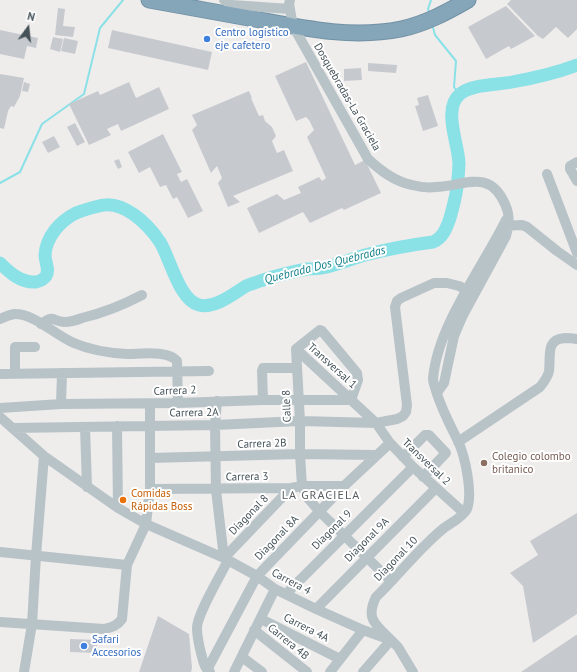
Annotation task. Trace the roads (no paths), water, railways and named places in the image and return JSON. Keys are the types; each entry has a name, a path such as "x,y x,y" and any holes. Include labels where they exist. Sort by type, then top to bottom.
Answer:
{"highway":[{"path":"149,0 232,7 293,26 347,33 401,29 431,19 468,0"}],"street":[{"path":"232,7 290,5"},
{"name":"Dosquebradas-La Graciela","path":"290,5 293,26 368,159 395,180 412,185 436,187 471,180 483,182 498,191 502,198 507,222"},
{"path":"577,162 570,166 570,168 577,181"},
{"path":"548,174 577,253"},
{"path":"507,222 527,227 577,265"},
{"path":"507,222 467,290 445,334 435,367 433,381 440,406 458,442 540,387 545,381 549,372 550,350 552,344 558,338 572,337 577,339"},
{"path":"437,393 444,383 454,336 463,315 506,236 507,222"},
{"name":"Carrera 2A","path":"12,428 216,425 300,421 376,423 397,419 403,416 406,412 407,405 395,307 397,302 408,294 434,283 447,283 467,290"},
{"path":"41,324 48,319 53,318 63,322 81,319 119,306 142,295"},
{"path":"0,320 14,314 23,315 63,338 85,347 116,353 164,355 174,358 177,366 178,403"},
{"path":"296,349 320,330 322,331 357,373 358,380 351,400"},
{"path":"15,374 14,347 35,347"},
{"name":"Transversal 1","path":"296,349 376,423"},
{"name":"Calle 8","path":"296,349 302,486"},
{"path":"0,374 62,373 177,366 209,371"},
{"path":"262,400 263,368 297,368"},
{"path":"61,404 62,373"},
{"name":"Carrera 2","path":"0,408 61,404 150,404 299,399 351,400"},
{"path":"217,401 216,490 226,559"},
{"path":"0,622 104,629 118,624 122,619 127,565 146,524 150,489 150,404"},
{"name":"Carrera 4","path":"0,418 44,456 118,508 146,524 226,559 257,576 275,589 316,609 363,630 391,640"},
{"name":"Transversal 2","path":"376,423 390,443 403,457 464,513"},
{"path":"117,426 118,508"},
{"path":"84,427 87,487"},
{"path":"403,457 427,434 446,453 423,476"},
{"name":"Diagonal 10","path":"391,640 372,620 370,614 376,597 438,533 464,513 469,501 469,488 464,461 458,442"},
{"name":"Diagonal 8A","path":"209,671 257,576 344,486 390,443"},
{"name":"Carrera 2B","path":"150,458 300,454 375,456"},
{"path":"24,672 32,624 44,456"},
{"name":"Diagonal 9","path":"286,594 344,534 413,467"},
{"path":"302,486 306,496 320,512 367,556 391,581"},
{"name":"Carrera 3","path":"150,489 216,490 291,488 302,486 344,486"},
{"name":"Diagonal 8","path":"209,671 200,649 197,627 226,559 291,488"},
{"name":"Diagonal 9A","path":"316,609 436,488"},
{"path":"0,552 127,565"},
{"path":"234,672 275,589"},
{"name":"Carrera 4A","path":"261,619 340,659"},
{"name":"Carrera 4B","path":"254,630 307,672"},
{"path":"330,672 363,630"},
{"path":"366,671 391,640 398,647 413,672"},
{"path":"242,657 262,672"}],"waterway":[{"path":"0,183 20,172 42,124 84,94 100,28 123,0"},
{"path":"430,14 428,9 431,0"},
{"path":"432,24 435,35 456,61 454,87 459,94"},
{"name":"Quebrada Dos Quebradas","path":"0,263 12,274 25,281 36,282 42,280 48,271 45,258 46,248 51,236 59,225 70,216 84,210 99,206 117,206 134,215 149,228 164,249 176,278 186,295 192,302 205,306 217,303 230,297 248,285 266,279 307,269 328,267 382,251 433,242 442,235 446,228 454,204 459,164 453,128 452,109 460,94 471,88 528,79 577,65"}],"place":[{"name":"Centro logístico eje cafetero","path":"207,39"},
{"name":"Colegio colombo britanico","path":"484,463"},
{"name":"Comidas Rápidas Boss","path":"123,500"},
{"name":"Safari Accesorios","path":"84,646"}],"district":[{"name":"LA GRACIELA","path":"321,496"}]}
